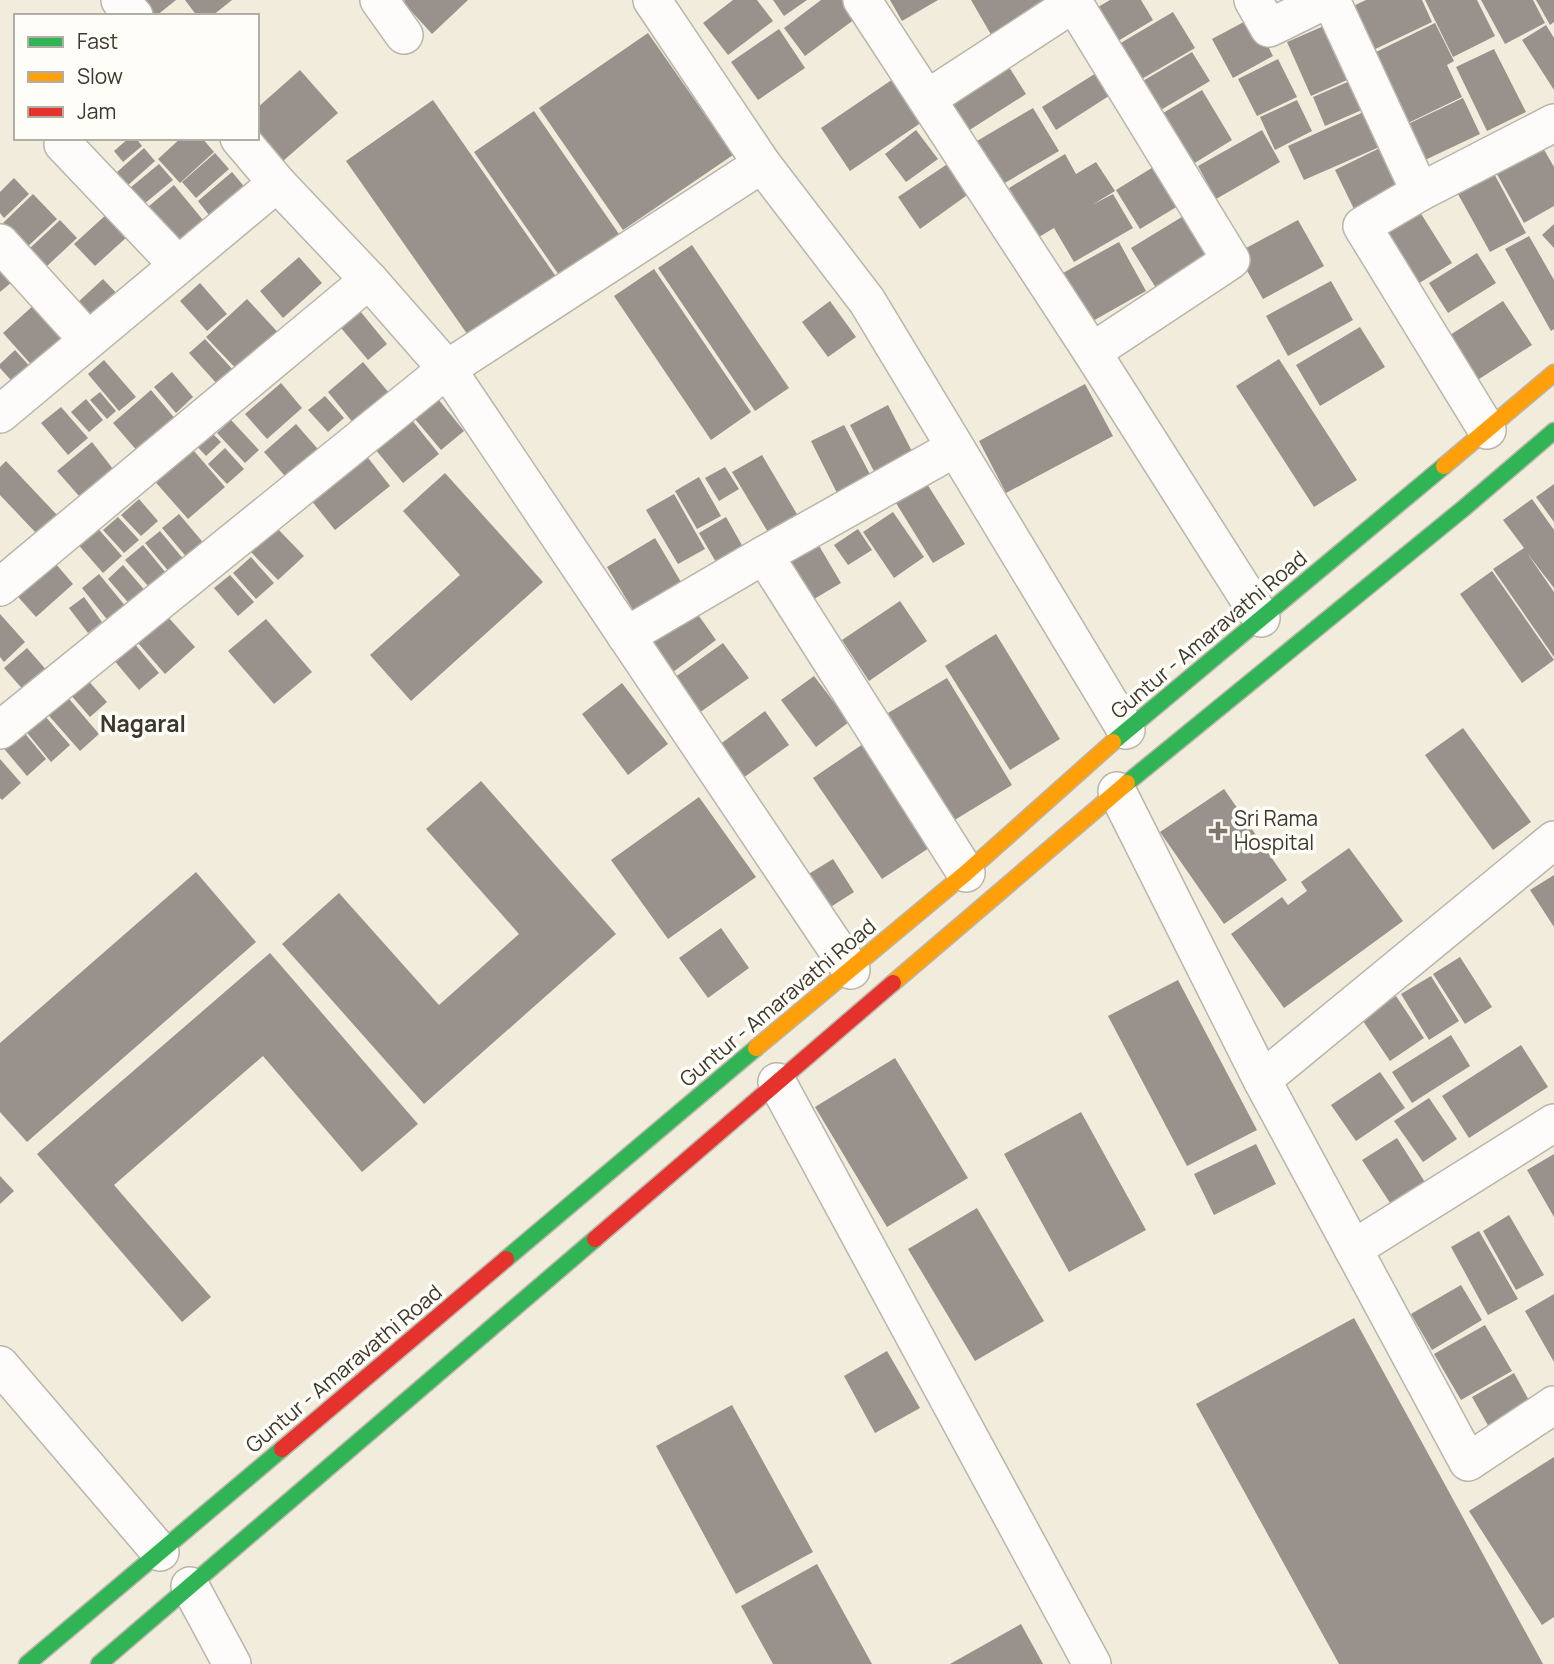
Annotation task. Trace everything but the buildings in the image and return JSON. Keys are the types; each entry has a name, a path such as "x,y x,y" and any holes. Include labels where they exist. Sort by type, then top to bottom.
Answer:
{"main road":[{"name":"Guntur - Amaravathi Road","path":"99,1664 190,1586 693,1127 850,970 967,873 1126,730 1554,373"},
{"name":"Guntur - Amaravathi Road","path":"27,1664 160,1552 693,1127 777,1082 1116,791 1464,508 1554,431"}],"street":[{"path":"120,0 132,14"},
{"path":"379,0 404,35"},
{"path":"652,0 762,164 867,301 1126,730"},
{"path":"862,0 1093,352 1261,618"},
{"path":"1253,0 1269,28 1328,0 1420,192"},
{"path":"927,99 1073,2 1231,260 1093,352"},
{"path":"1487,430 1362,226 1420,192 1554,123"},
{"path":"241,140 447,369 850,970"},
{"path":"63,144 178,265"},
{"path":"0,730 447,369 762,164"},
{"path":"1,412 277,183"},
{"path":"0,243 88,340"},
{"path":"0,586 369,280"},
{"path":"626,636 955,448"},
{"path":"764,555 967,873"},
{"path":"1116,791 1262,1080 1468,1462 1554,1405"},
{"path":"1262,1080 1554,840"},
{"path":"777,1082 1092,1664"},
{"path":"1353,1249 1554,1123"},
{"path":"0,1365 160,1552"},
{"path":"190,1586 232,1664"}],"traffic: fast":[{"path":"1127,783 1464,508 1554,431"},
{"path":"1113,742 1444,466"},
{"path":"506,1259 756,1048"},
{"path":"99,1664 595,1239"},
{"path":"27,1664 282,1449"}],"traffic: slow":[{"path":"1444,466 1554,373"},
{"path":"756,1048 966,873 1113,742"},
{"path":"893,983 1127,783"}],"traffic: jam":[{"path":"595,1239 893,983"},
{"path":"282,1449 506,1259"}],"place":[{"name":"Sri Rama Hospital","path":"1218,831"}],"district":[{"name":"Nagaral","path":"143,724"}]}
